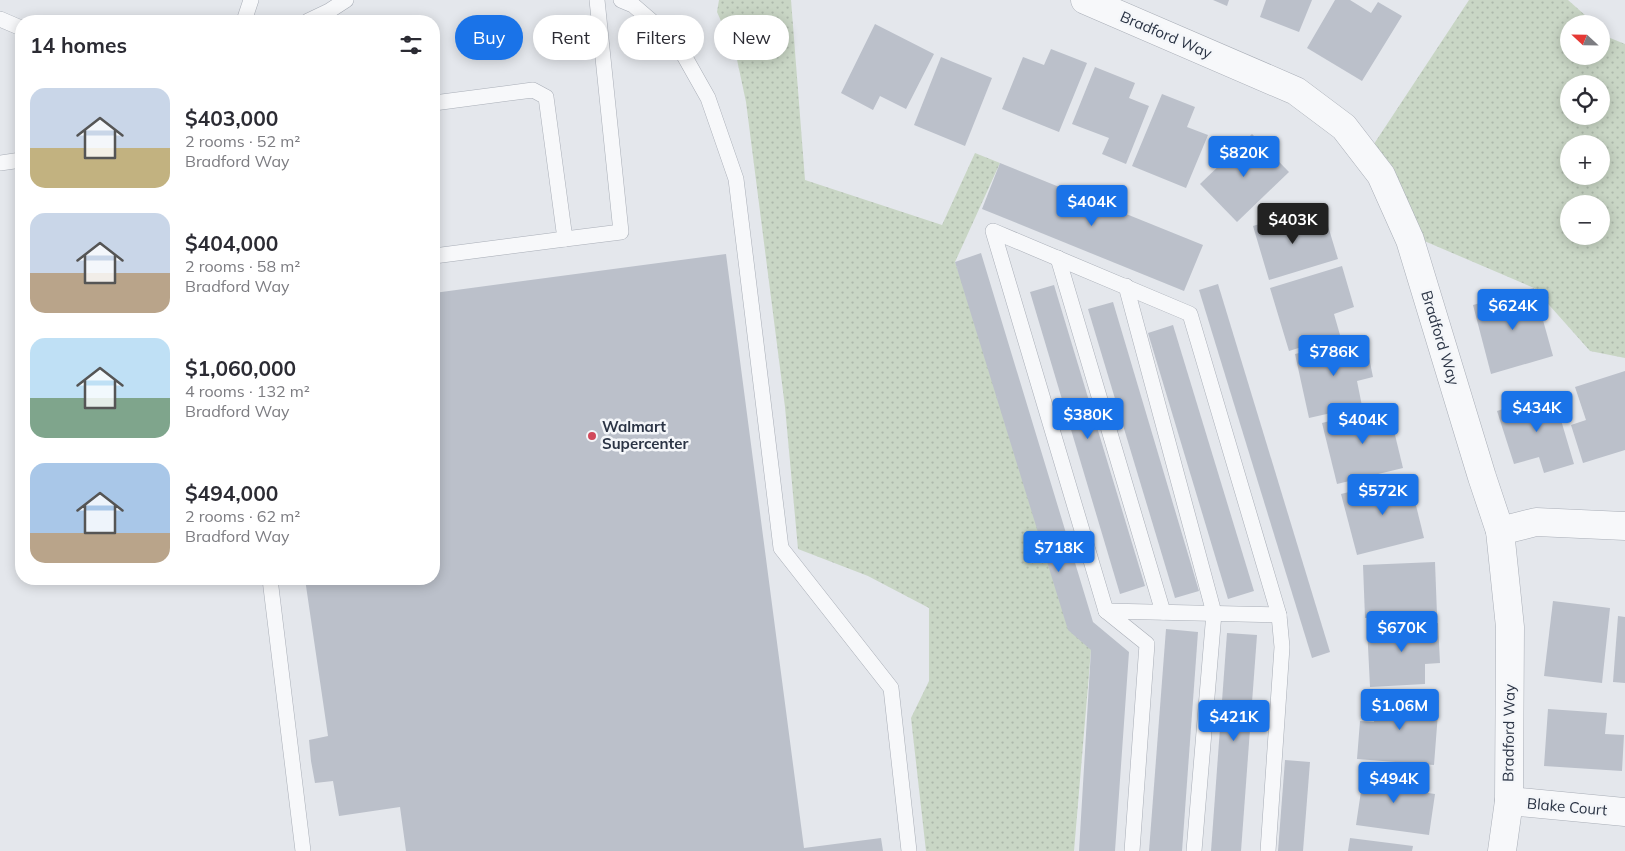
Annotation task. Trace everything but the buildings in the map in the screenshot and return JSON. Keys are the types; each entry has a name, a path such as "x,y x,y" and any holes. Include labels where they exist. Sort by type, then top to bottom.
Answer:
{"street":[{"name":"Bradford Way","path":"1085,0 1296,91 1344,127 1380,175 1410,240 1500,531 1510,627 1508,802 1502,851"},
{"path":"1500,531 1536,522 1625,526"},
{"name":"Blake Court","path":"1508,802 1625,812"}],"lane":[{"path":"246,15 250,0"},
{"path":"321,15 346,0"},
{"path":"440,255 620,232 597,0"},
{"path":"621,0 633,5 677,43 708,98 736,179 781,548 891,688 909,851"},
{"path":"0,18 15,25"},
{"path":"440,102 533,90 546,97 565,239"},
{"path":"0,163 15,161"},
{"path":"1132,851 1147,644 1106,611 993,231 1190,314 1279,615 1282,647 1268,851"},
{"path":"1058,258 1163,612"},
{"path":"1126,286 1214,613 1194,851"},
{"path":"271,585 304,851"},
{"path":"1106,611 1279,615"}],"green space":[{"path":"719,0 791,0 805,180 942,225 975,153 1000,163 955,262 1091,650 1074,851 926,851 911,718 929,681 929,608 868,576 798,549 785,407 746,102 737,60 789,60 789,15 718,15"},
{"path":"1469,0 1568,0 1585,15 1560,15 1560,65 1610,65 1610,38 1625,44 1625,358 1590,351 1534,288 1408,234 1366,156"}],"place":[{"name":"Walmart Supercenter","path":"592,436"}]}
